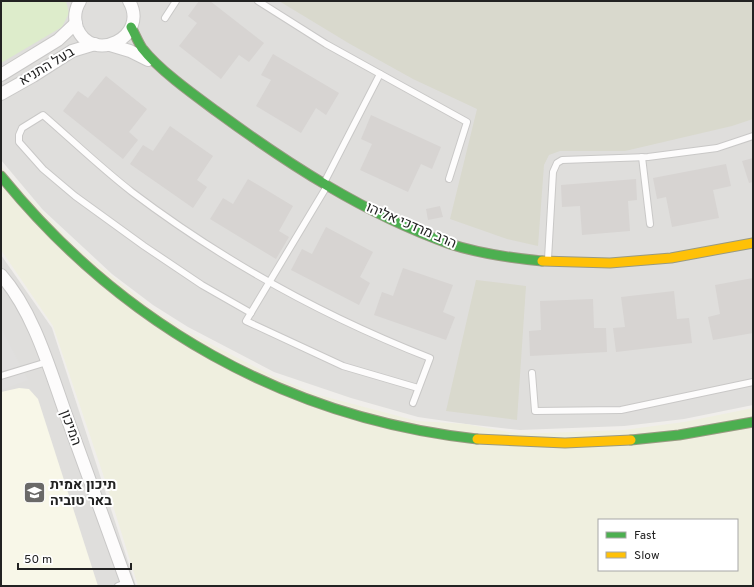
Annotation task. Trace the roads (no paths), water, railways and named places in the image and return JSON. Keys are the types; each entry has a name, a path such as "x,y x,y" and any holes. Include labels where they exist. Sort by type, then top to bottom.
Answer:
{"street":[{"path":"110,45 119,41 126,35 131,27 133,12 131,2"},
{"path":"77,3 76,23 82,36 94,44"},
{"name":"בעל התניא","path":"1,75 58,40 76,23"},
{"name":"הרב מרדכי אליהו","path":"131,27 142,48 159,65 198,98 236,126 347,198 403,225 451,244 503,257 548,261 610,263 671,258 753,243"},
{"name":"הרב מרדכי אליהו","path":"94,44 110,45 130,51 159,65"},
{"name":"בעל התניא","path":"1,94 72,51 94,44"},
{"path":"1,176 48,230 108,283 170,331 200,350 252,375 287,390 347,412 412,430 476,439 545,444 613,442 663,437 710,431 753,422"},
{"name":"המיכון","path":"1,275 8,283 29,320 47,362 124,585"}],"lane":[{"path":"165,18 176,1"},
{"path":"258,1 326,44 467,122 449,178"},
{"path":"380,74 326,184 246,321 343,366 418,388"},
{"path":"251,314 202,285 75,196 43,168 19,142 19,135 22,128 43,114 131,191 174,222 270,281 377,337 430,358 413,403"},
{"path":"548,261 553,172 557,163 562,160 642,157 717,148 753,136"},
{"path":"642,157 650,224"},
{"path":"1,376 47,362"},
{"path":"532,373 535,411 621,410 753,382"}],"place":[{"name":"תיכון אמית באר טוביה","path":"35,493"}]}
